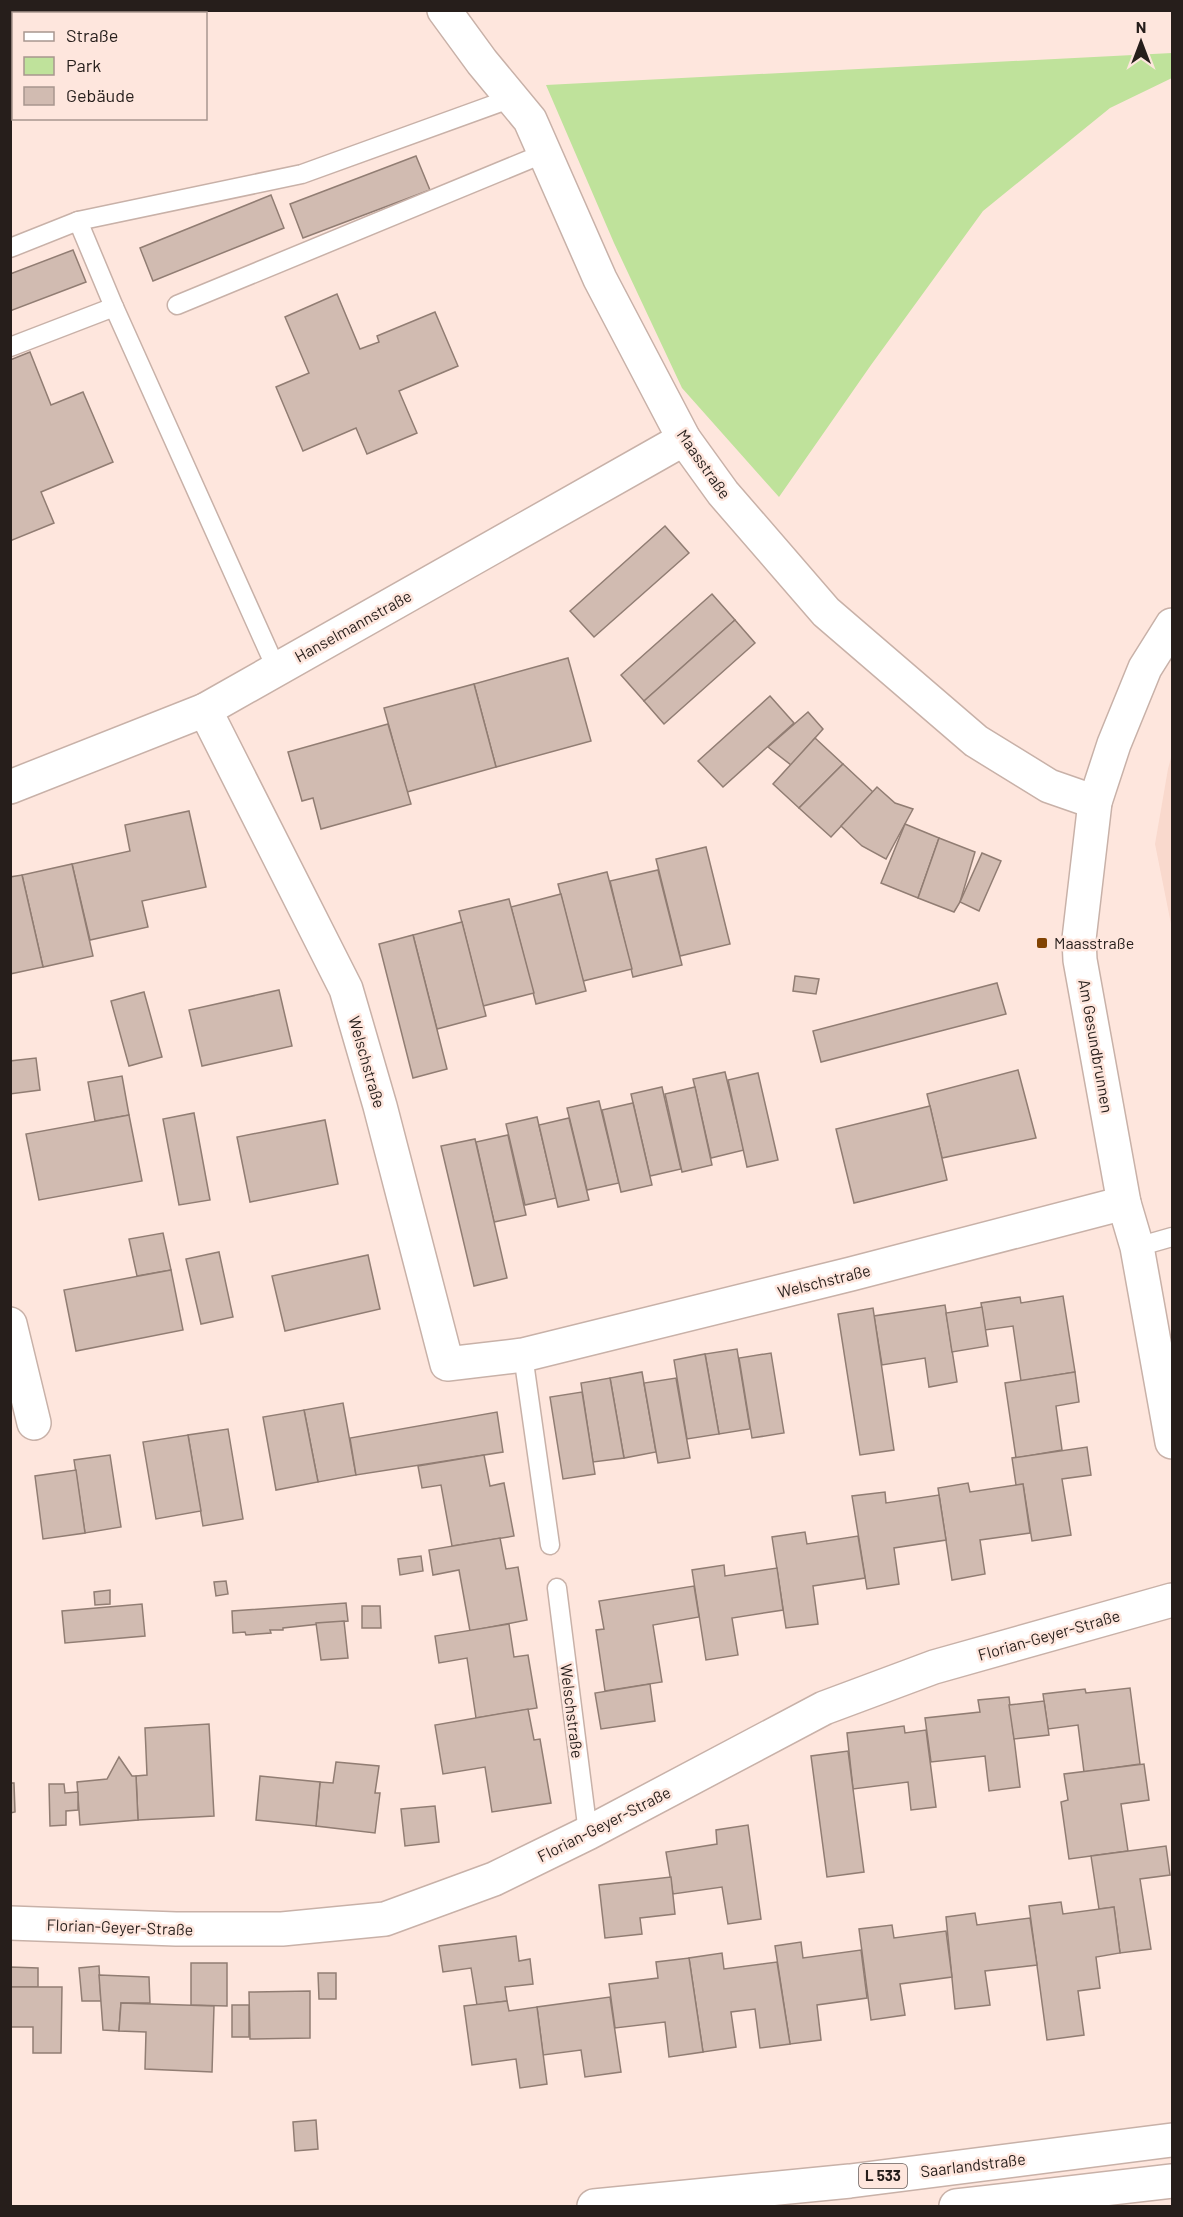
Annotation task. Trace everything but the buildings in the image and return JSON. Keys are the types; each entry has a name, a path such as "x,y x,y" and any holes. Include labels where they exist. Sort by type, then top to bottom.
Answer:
{"street":[{"name":"Maasstraße","path":"444,10 530,120 600,279 684,439 723,493 826,612 976,741 1048,786 1095,802"},
{"name":"Hanselmannstraße","path":"10,787 205,710 684,439"},
{"name":"Am Gesundbrunnen","path":"1173,625 1145,669 1114,744 1095,802 1079,939 1080,960 1124,1203 1137,1247 1173,1442"},
{"name":"Welschstraße","path":"205,710 346,989 380,1106 447,1364 523,1355 851,1274 1124,1203"},
{"path":"10,1324 34,1423"},
{"name":"Florian-Geyer-Straße","path":"10,1923 176,1929 282,1929 385,1919 494,1879 588,1833 824,1708 934,1667 1173,1600"},
{"name":"Saarlandstraße","path":"594,2206 850,2181 1173,2140"},
{"path":"956,2206 1173,2181"}],"lane":[{"path":"10,248 78,221 302,174 512,98"},
{"path":"177,305 545,153"},
{"path":"78,221 114,307 276,669"},
{"path":"10,347 114,307"},
{"path":"1137,1247 1173,1237"},
{"path":"523,1355 550,1545"},
{"name":"Welschstraße","path":"557,1588 588,1833"}],"shaded area":[{"path":"1172,754 1172,929 1155,844"}],"green space":[{"path":"1172,53 1172,78 1110,108 983,211 779,497 682,388 614,243 546,85"}],"place":[{"name":"Maasstraße","path":"1042,943"}]}
